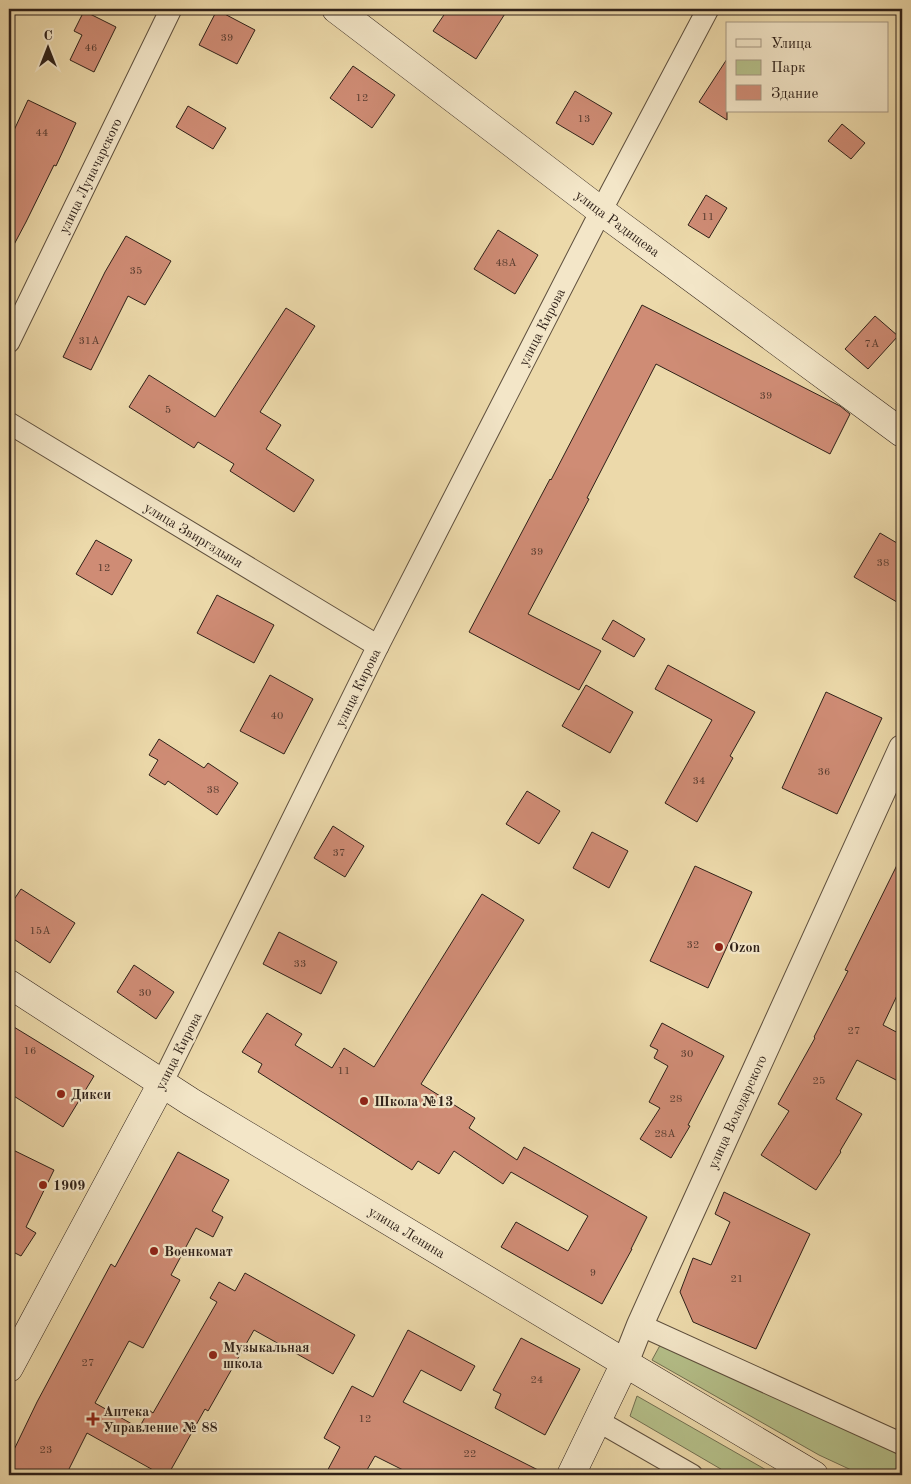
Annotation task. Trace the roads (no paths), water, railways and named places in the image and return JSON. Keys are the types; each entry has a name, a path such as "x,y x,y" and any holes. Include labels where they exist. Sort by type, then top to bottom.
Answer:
{"main road":[{"name":"улица Радищева","path":"336,9 601,211 902,433"},
{"name":"улица Ленина","path":"9,984 162,1083 625,1364 812,1474"},
{"name":"улица Кирова","path":"9,1368 162,1083"},
{"name":"улица Володарского","path":"571,1475 625,1364"}],"street":[{"name":"улица Луначарского","path":"9,342 171,9"},
{"name":"улица Кирова","path":"162,1083 378,646 601,211 708,9"},
{"name":"улица Звиргздыня","path":"9,423 378,646"},
{"name":"улица Володарского","path":"625,1364 640,1325 902,748"},
{"path":"640,1325 902,1444"},
{"path":"598,1421 692,1475"}],"place":[{"name":"Ozon","path":"719,947"},
{"name":"Дикси","path":"61,1094"},
{"name":"Школа №13","path":"364,1101"},
{"name":"1909","path":"43,1185"},
{"name":"Военкомат","path":"154,1251"},
{"name":"Музыкальная школа","path":"213,1355"},
{"name":"Аптека Управление № 88","path":"93,1419"}]}
